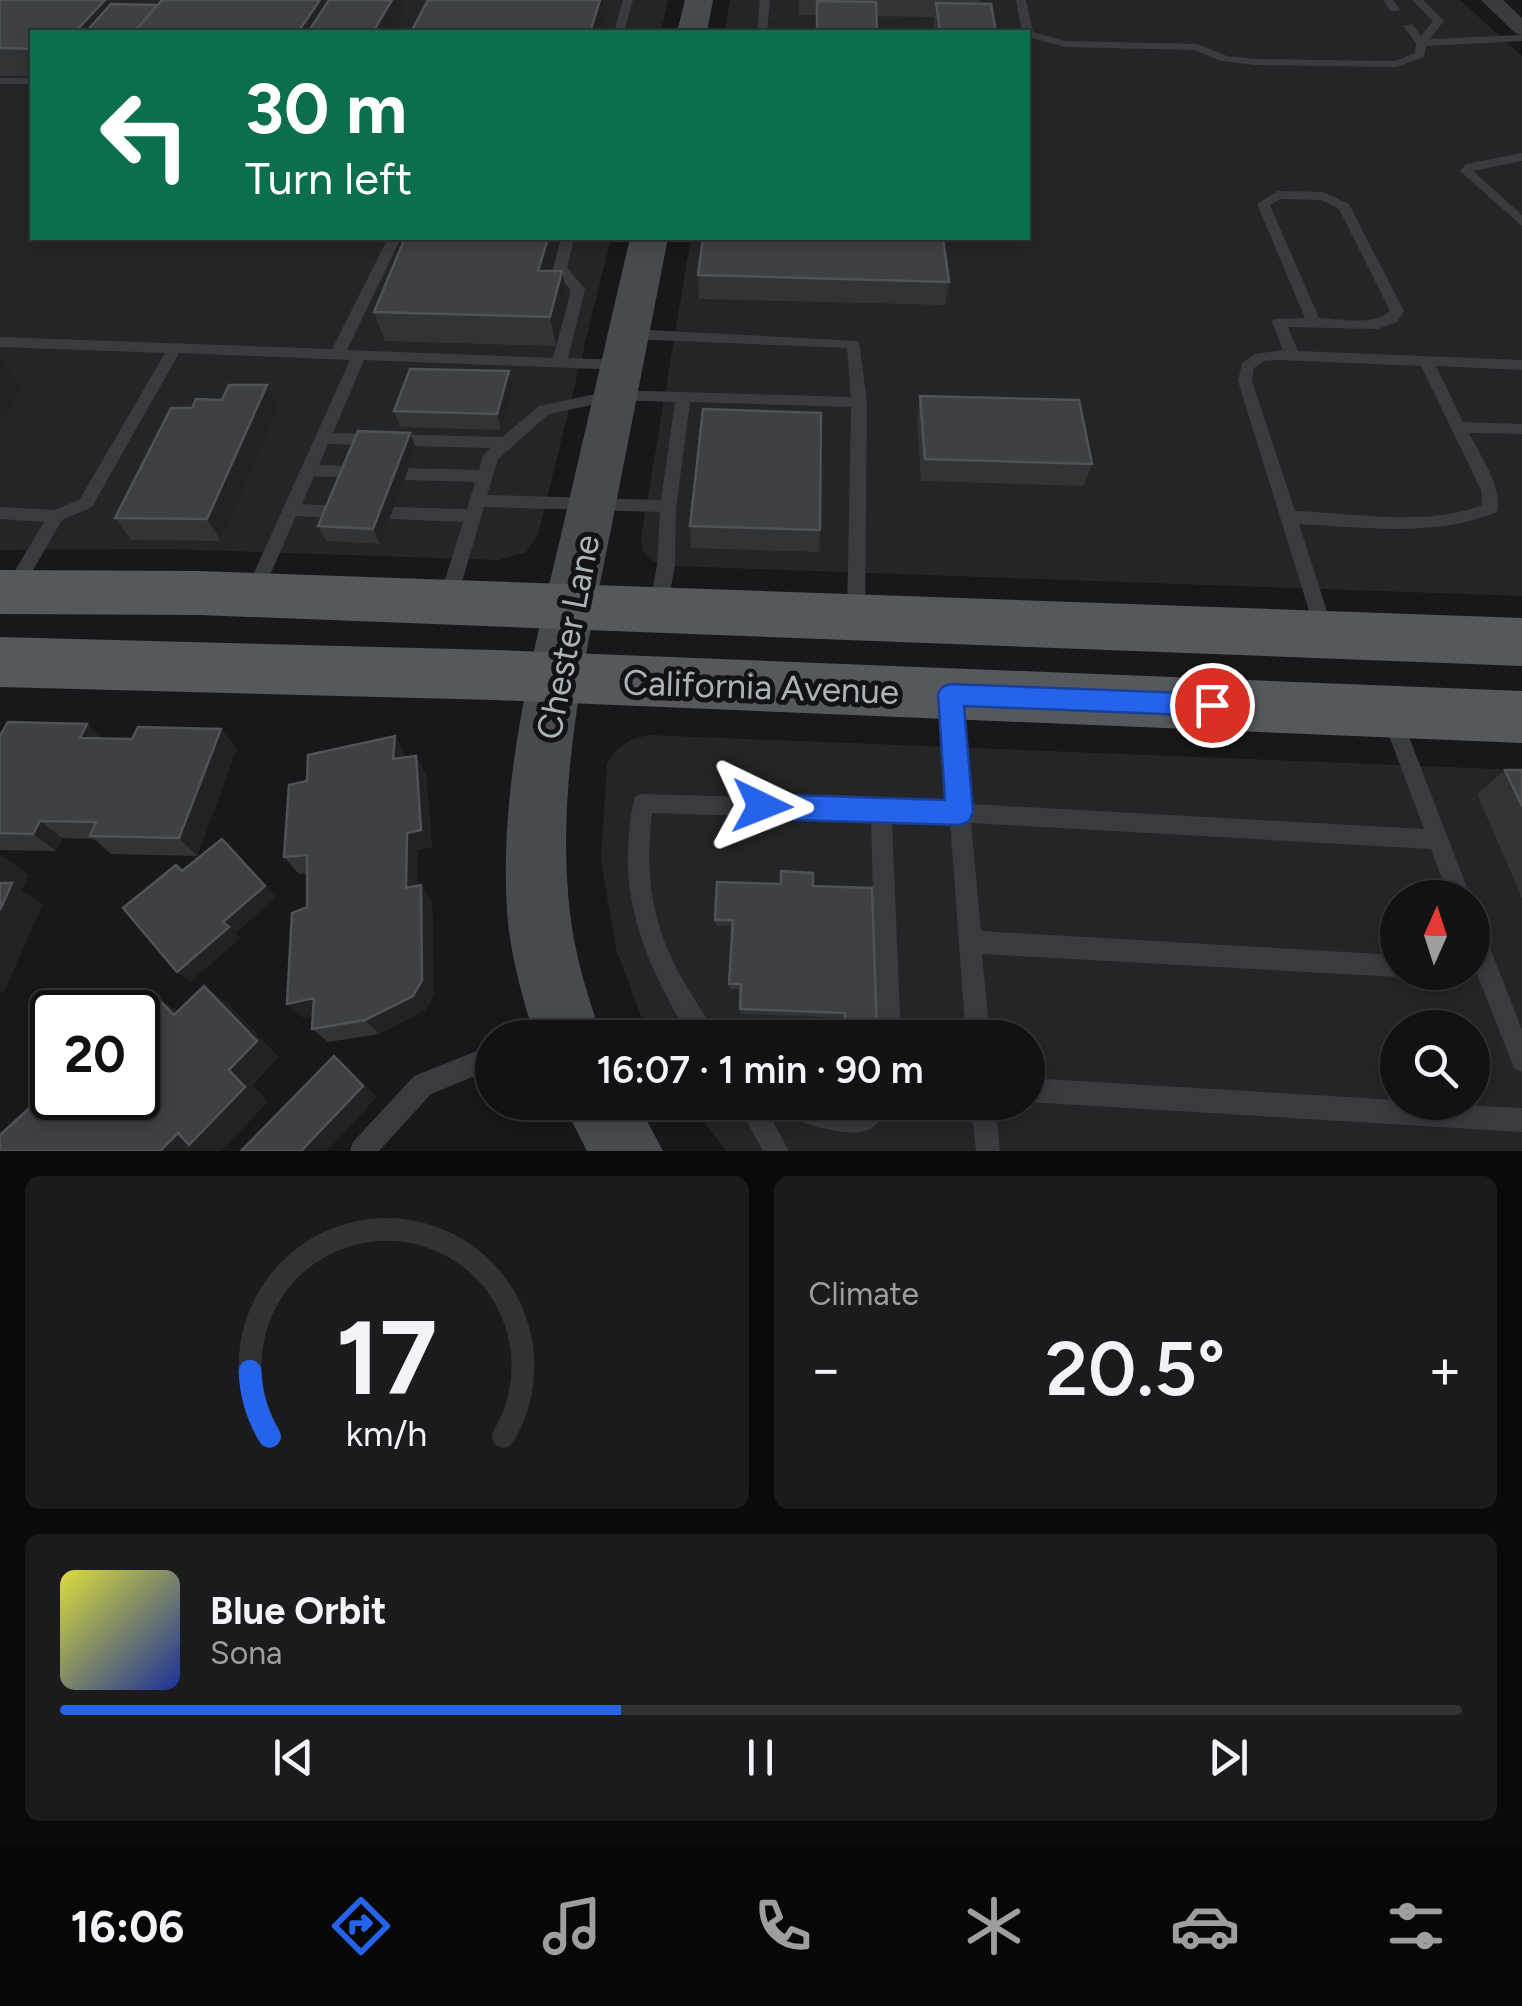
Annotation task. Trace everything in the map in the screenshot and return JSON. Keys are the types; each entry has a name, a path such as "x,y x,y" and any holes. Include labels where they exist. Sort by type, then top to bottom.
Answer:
{"main road":[{"name":"California Avenue","path":"6,592 254,595 1522,642"},
{"name":"California Avenue","path":"0,662 556,678 1522,717"},
{"path":"1390,712 1386,699 1398,678 1454,673 1522,674"}],"street":[{"path":"692,30 699,0"},
{"path":"1491,0 1522,29"},
{"name":"Chester Lane","path":"556,1020 542,941 536,859 556,678 649,240"}],"lane":[{"path":"620,30 628,0"},
{"path":"762,30 766,0"},
{"path":"1021,0 1027,30"},
{"path":"1417,0 1438,21 1420,42"},
{"path":"1030,35 1065,44 1197,47 1226,59 1255,62 1396,64 1420,55 1420,42 1408,26"},
{"path":"1420,42 1522,38"},
{"path":"0,80 30,82"},
{"path":"1522,157 1470,167 1466,172 1516,209 1522,222"},
{"path":"1292,355 1279,322 1378,324 1392,320 1397,312 1344,207 1322,196 1278,195 1263,204 1314,322"},
{"path":"337,355 393,240"},
{"path":"559,363 578,289 560,269 567,240"},
{"path":"0,342 622,365 854,344 858,402 856,618"},
{"path":"0,513 56,516 86,503 175,348"},
{"path":"1326,636 1245,381 1247,366 1260,357 1292,355 1522,365"},
{"path":"254,595 359,356"},
{"path":"1288,517 1442,521 1474,518 1491,508 1489,490 1426,361"},
{"path":"622,365 683,397 858,402"},
{"path":"447,602 491,456 544,410 622,365"},
{"path":"658,610 683,397"},
{"path":"1458,427 1522,429"},
{"path":"323,438 502,443"},
{"path":"308,470 354,472"},
{"path":"406,474 485,476"},
{"path":"391,513 593,503 668,506"},
{"path":"291,510 338,512"},
{"path":"6,592 56,516"},
{"path":"950,694 976,1020"},
{"path":"1390,712 1453,880"},
{"path":"694,1020 652,936 639,888 643,803 960,812 1438,840"},
{"path":"882,810 888,1020"},
{"path":"970,942 1380,965"},
{"path":"1489,990 1522,1060"},
{"path":"362,1151 424,1085 475,1064"},
{"path":"1045,1091 1522,1120"},
{"path":"759,1120 777,1151"},
{"path":"985,1120 988,1151"}],"shaded area":[{"path":"0,0 668,0 661,30 30,30 30,240 611,240 538,535 526,552 499,560 167,549 0,550"},
{"path":"730,0 1460,0 1522,56 1522,596 670,566 653,561 643,551 641,538 691,240 1030,240 1030,30 724,30"},
{"path":"648,735 1522,770 1522,1151 726,1151 703,1120 1045,1120 1045,1020 643,1020 616,949 601,861 607,764 615,751 630,740"}],"building":[{"path":"0,0 105,0 77,30 30,30 30,49 0,48"},
{"path":"162,0 320,0 299,30 136,30"},
{"path":"329,0 392,0 374,30 309,30"},
{"path":"428,0 600,0 591,30 412,30"},
{"path":"817,1 876,2 877,30 817,30"},
{"path":"936,3 991,4 996,30 940,30"},
{"path":"111,4 157,5 136,30 88,30"},
{"path":"404,240 547,240 538,271 562,271 550,317 374,312"},
{"path":"703,240 943,240 949,282 698,275"},
{"path":"410,369 509,371 497,414 394,411"},
{"path":"229,385 267,385 207,519 115,518 171,408 192,408 196,399 222,400"},
{"path":"920,396 1079,400 1092,464 925,459"},
{"path":"703,409 821,413 820,530 690,526"},
{"path":"358,431 410,433 373,529 318,526"},
{"path":"8,722 87,724 80,738 132,739 138,727 221,729 179,838 90,836 96,822 40,821 33,834 0,833 0,736"},
{"path":"395,736 393,759 416,756 421,830 407,833 406,888 421,885 422,980 413,996 365,1020 312,1029 314,998 287,1004 292,913 307,907 307,855 284,857 289,785 307,781 308,755"},
{"path":"1505,770 1522,770 1522,806"},
{"path":"222,839 265,886 223,922 229,927 177,972 123,908 176,865 182,871"},
{"path":"781,871 813,873 813,886 872,888 877,1020 845,1020 845,1013 740,1009 741,984 729,984 733,920 715,920 717,882 781,884"},
{"path":"0,883 12,883 0,910"},
{"path":"204,986 257,1041 229,1070 245,1087 189,1145 178,1133 160,1151 0,1151 0,1135 30,1107 30,1120 160,1120 160,1001 174,1015"},
{"path":"334,1056 363,1086 301,1151 241,1151"}],"route":[{"path":"762,806 960,812 950,694 1212,705"}]}
